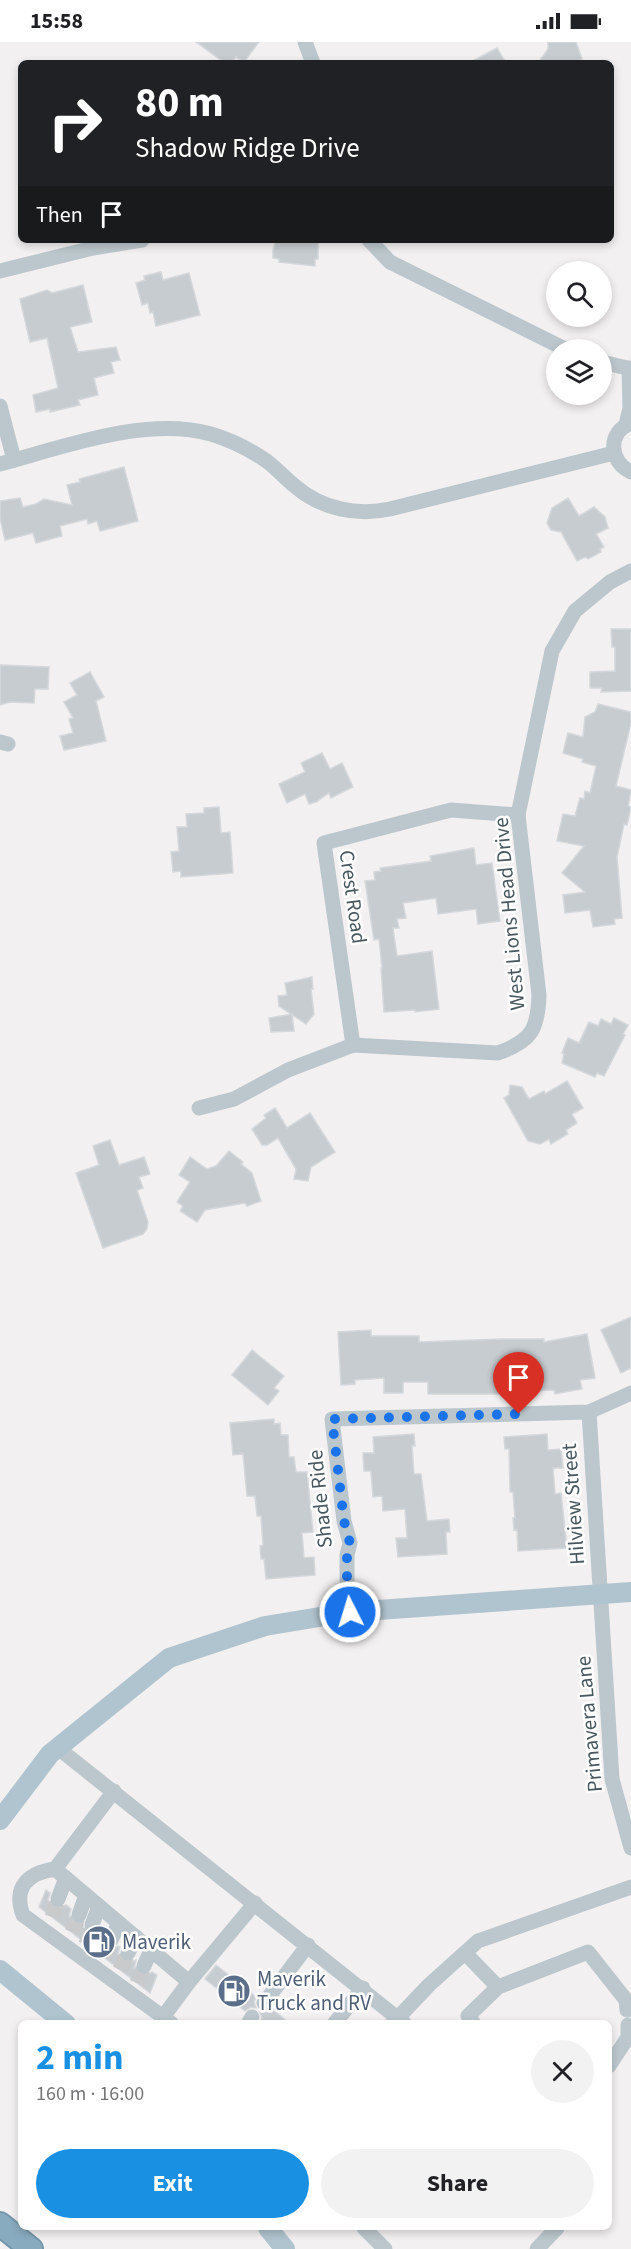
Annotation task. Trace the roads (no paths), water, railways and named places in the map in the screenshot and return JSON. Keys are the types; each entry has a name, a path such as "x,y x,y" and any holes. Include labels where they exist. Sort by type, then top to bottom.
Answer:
{"highway":[{"path":"0,2224 31,2249"}],"main road":[{"path":"0,1820 50,1754 169,1658 265,1626 350,1612 631,1592"},
{"path":"0,1970 61,2020"},
{"path":"270,2230 285,2249"}],"street":[{"path":"305,42 312,60"},
{"path":"0,271 93,248 124,243"},
{"path":"372,243 390,262 546,340"},
{"path":"612,364 630,368 628,424 615,437 614,453 622,467 631,471"},
{"path":"0,406 7,462 134,430 165,428 195,431 225,439 253,452 303,492 319,501 336,508 363,512 390,509 614,453"},
{"name":"West Lions Head Drive","path":"353,1045 498,1053 513,1047 529,1036 539,1019 540,995 518,815 552,651 575,611 610,582 631,571"},
{"name":"Crest Road","path":"353,1045 324,843 451,810 518,815"},
{"path":"199,1108 234,1099 288,1070 353,1045"},
{"path":"589,1412 631,1393"},
{"name":"Shade Ride","path":"350,1612 347,1554 350,1543 344,1521 332,1419 589,1412"},
{"name":"Hilview Street","path":"589,1412 600,1594"},
{"name":"Primavera Lane","path":"600,1594 612,1779 631,1848"},
{"path":"58,1748 363,1988 398,2020"},
{"path":"58,1899 61,1874 114,1791"},
{"path":"189,1982 61,1874 41,1871 31,1876 19,1891 19,1904 23,1916 47,1933 69,1940 134,1988 168,2020 189,1982 255,1903"},
{"path":"400,2020 429,1985 478,1941 631,1887"},
{"path":"79,1915 86,1895"},
{"path":"92,1925 99,1906"},
{"path":"47,1933 52,1917"},
{"path":"111,1940 119,1923"},
{"path":"128,1953 136,1937"},
{"path":"264,2003 308,1945"},
{"path":"144,1966 152,1950"},
{"path":"471,2020 468,2016 498,1987 588,1952 626,2000 628,2037 612,2061"},
{"path":"465,1953 498,1987"},
{"path":"337,2020 363,1988"},
{"path":"366,2230 385,2249"},
{"path":"537,2249 555,2230"}],"tunnel":[{"path":"52,1917 58,1899"},
{"path":"72,1932 79,1915"},
{"path":"86,1944 92,1925"},
{"path":"104,1958 111,1940"},
{"path":"120,1970 128,1953"},
{"path":"137,1983 144,1966"}],"place":[{"name":"Maverik","path":"99,1942"},
{"name":"Maverik Truck and RV","path":"234,1991"}]}
